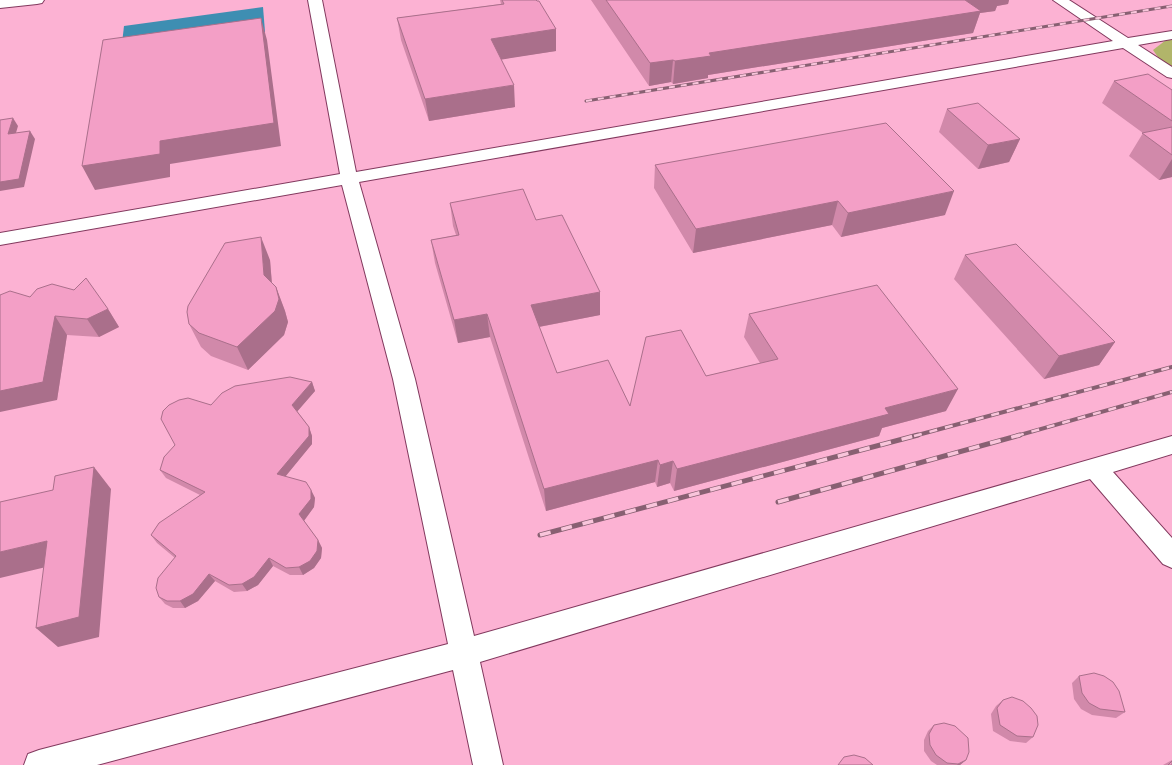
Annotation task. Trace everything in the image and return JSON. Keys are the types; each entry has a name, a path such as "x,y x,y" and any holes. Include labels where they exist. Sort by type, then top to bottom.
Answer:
{"lane":[{"path":"0,4 37,0"},
{"path":"315,0 349,179 404,379 488,765"},
{"path":"1060,0 1172,74"},
{"path":"0,239 1172,34"},
{"path":"39,765 464,653 1172,445"},
{"path":"1095,468 1172,556"}],"shaded area":[{"path":"0,0 1172,0 1172,765 0,765"}],"green space":[{"path":"1172,39 1172,69 1162,63 1153,50 1166,40"}],"water":[{"path":"263,7 265,32 121,52 124,26"}],"building":[{"path":"502,0 539,1 556,29 491,39 514,85 425,99 397,18 504,4"},
{"path":"606,0 965,0 981,11 709,53 711,56 650,63"},
{"path":"261,18 274,123 160,141 160,154 82,166 103,40"},
{"path":"1148,74 1172,90 1172,121 1114,81"},
{"path":"978,103 1020,139 988,145 947,109"},
{"path":"13,118 8,134 30,131 19,179 0,182 0,120"},
{"path":"886,123 954,191 848,213 838,201 696,229 655,165"},
{"path":"1172,127 1172,155 1142,133"},
{"path":"523,189 536,220 562,215 600,292 531,305 557,373 608,360 630,406 646,337 681,330 706,376 778,359 749,314 877,285 958,389 885,408 889,414 677,469 673,461 660,465 658,460 544,489 487,314 454,320 431,240 459,235 450,203"},
{"path":"261,237 264,275 276,287 279,299 275,311 237,347 199,333 189,324 187,312 188,306 225,243"},
{"path":"1016,244 1115,342 1059,356 965,255"},
{"path":"86,278 108,309 87,319 55,316 43,382 0,391 0,295 10,291 30,297 37,289 52,284 74,290"},
{"path":"290,377 312,382 292,405 309,427 309,436 277,474 306,482 311,490 311,499 299,514 318,540 317,551 310,561 299,567 286,568 269,558 254,577 242,584 229,585 209,574 193,594 180,601 167,601 159,597 156,588 158,578 176,556 151,535 159,523 205,492 160,470 164,457 175,445 161,419 163,411 169,405 179,400 188,398 211,405 222,393 235,386"},
{"path":"94,467 79,617 36,628 47,541 0,552 0,502 53,490 55,476"},
{"path":"1094,673 1104,676 1113,682 1119,691 1125,712 1100,709 1089,703 1082,693 1079,676"},
{"path":"1012,697 1023,701 1037,716 1038,725 1033,737 1017,736 1000,725 997,708 1003,700"},
{"path":"944,723 955,726 968,738 969,752 966,760 958,764 947,763 936,755 930,745 929,734 934,725"},
{"path":"854,755 865,758 873,765 838,765 844,757"}],"railway":[{"path":"586,101 1172,6"},
{"path":"914,436 1172,367"},
{"path":"1016,436 1172,392"},
{"path":"540,535 918,435"},
{"path":"778,502 1020,435"}]}
